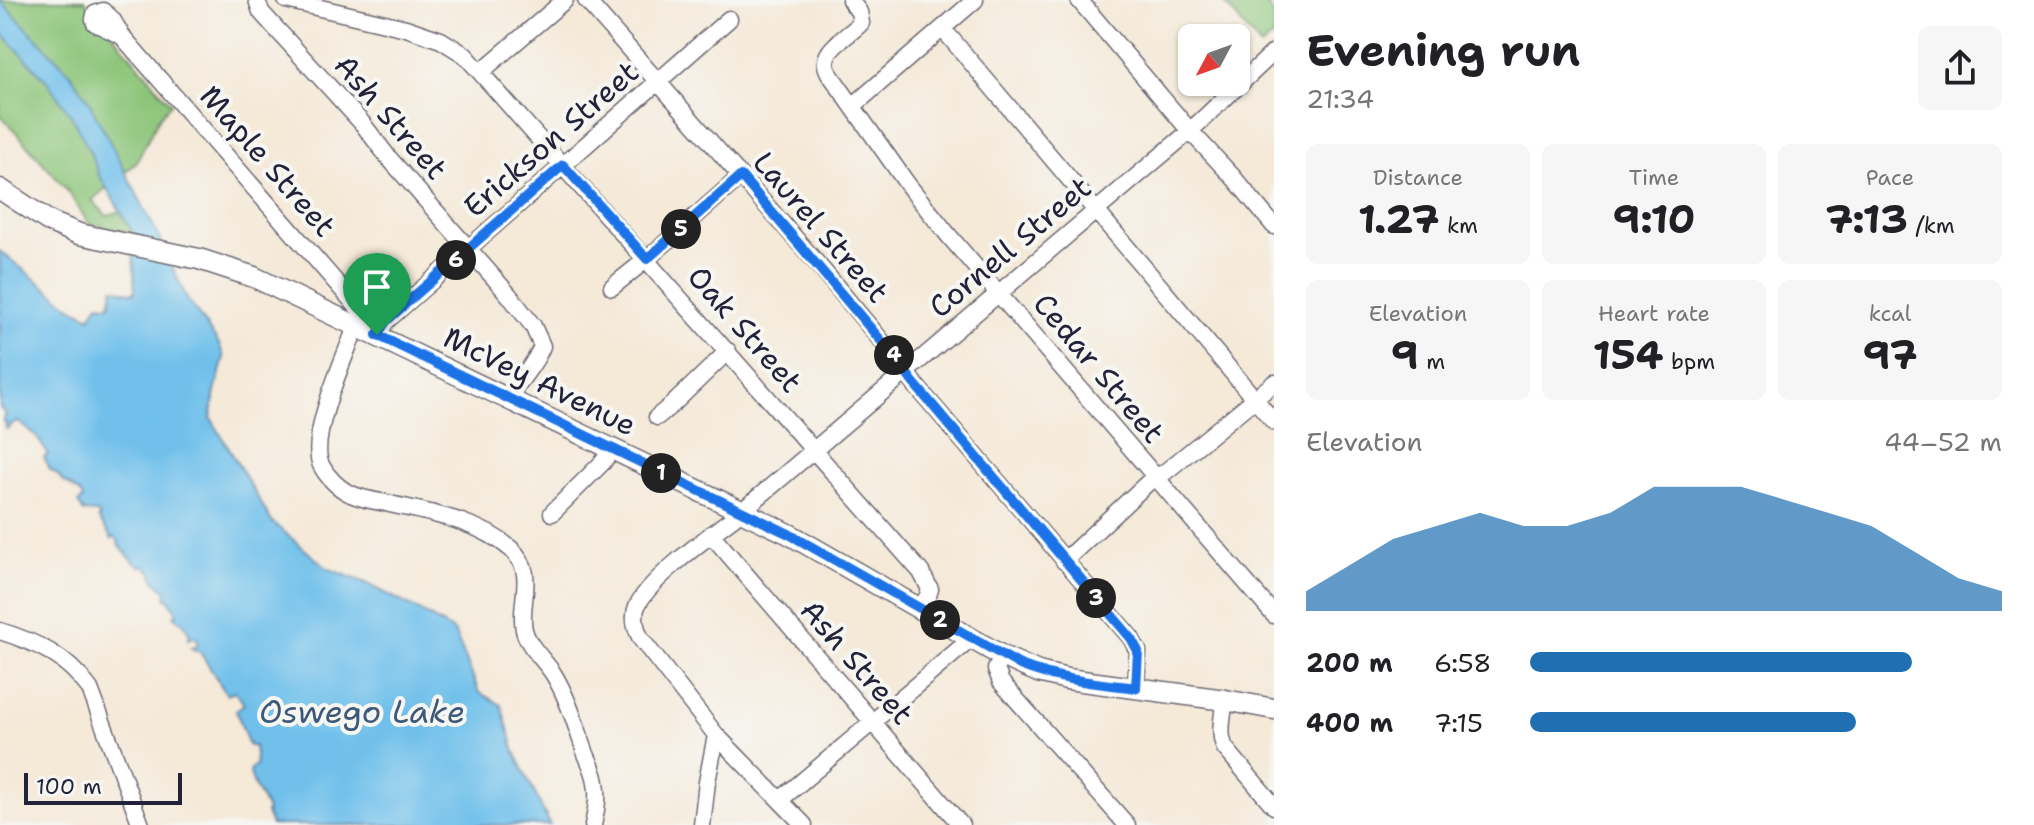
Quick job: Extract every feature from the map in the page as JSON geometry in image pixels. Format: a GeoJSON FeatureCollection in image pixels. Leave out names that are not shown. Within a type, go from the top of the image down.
{"type":"FeatureCollection","features":[{"type":"Feature","properties":{"kind":"main road","name":"McVey Avenue"},"geometry":{"type":"LineString","coordinates":[[0,189],[59,227],[238,271],[377,335],[789,534],[971,639],[1038,672],[1136,688],[1273,704]]}},
{"type":"Feature","properties":{"kind":"street","name":"Ash Street"},"geometry":{"type":"LineString","coordinates":[[257,0],[261,12],[362,123],[533,326],[542,346],[539,355],[516,383],[509,399]]}},
{"type":"Feature","properties":{"kind":"street","name":"Oak Street"},"geometry":{"type":"LineString","coordinates":[[286,0],[431,36],[458,49],[482,71],[926,580],[929,592],[920,608]]}},
{"type":"Feature","properties":{"kind":"street"},"geometry":{"type":"LineString","coordinates":[[482,71],[565,0]]}},
{"type":"Feature","properties":{"kind":"street","name":"Laurel Street"},"geometry":{"type":"LineString","coordinates":[[586,0],[815,261],[1135,645],[1138,659],[1136,688]]}},
{"type":"Feature","properties":{"kind":"street","name":"Cedar Street"},"geometry":{"type":"LineString","coordinates":[[850,0],[859,12],[861,23],[830,50],[825,63],[829,73],[908,185],[1274,615]]}},
{"type":"Feature","properties":{"kind":"street"},"geometry":{"type":"LineString","coordinates":[[853,106],[975,0]]}},
{"type":"Feature","properties":{"kind":"street"},"geometry":{"type":"LineString","coordinates":[[1079,0],[1274,226]]}},
{"type":"Feature","properties":{"kind":"street","name":"Erickson Street"},"geometry":{"type":"LineString","coordinates":[[377,335],[386,321],[729,19]]}},
{"type":"Feature","properties":{"kind":"street"},"geometry":{"type":"LineString","coordinates":[[943,29],[1274,422]]}},
{"type":"Feature","properties":{"kind":"street","name":"Maple Street"},"geometry":{"type":"LineString","coordinates":[[122,36],[358,306],[361,314],[357,326]]}},
{"type":"Feature","properties":{"kind":"street","name":"Cornell Street"},"geometry":{"type":"LineString","coordinates":[[716,735],[635,628],[637,607],[649,588],[1190,131],[1274,52]]}},
{"type":"Feature","properties":{"kind":"street"},"geometry":{"type":"LineString","coordinates":[[612,287],[741,176]]}},
{"type":"Feature","properties":{"kind":"street"},"geometry":{"type":"LineString","coordinates":[[357,326],[321,426],[317,447],[321,465],[336,484],[351,494],[467,525],[500,541],[519,558],[526,584],[525,633],[555,676],[596,782],[598,800],[593,825]]}},
{"type":"Feature","properties":{"kind":"street"},"geometry":{"type":"LineString","coordinates":[[657,417],[728,351]]}},
{"type":"Feature","properties":{"kind":"street"},"geometry":{"type":"LineString","coordinates":[[1064,561],[1155,476],[1164,473],[1274,383]]}},
{"type":"Feature","properties":{"kind":"street"},"geometry":{"type":"LineString","coordinates":[[552,513],[612,449]]}},
{"type":"Feature","properties":{"kind":"street","name":"Ash Street"},"geometry":{"type":"LineString","coordinates":[[711,534],[961,825]]}},
{"type":"Feature","properties":{"kind":"street"},"geometry":{"type":"LineString","coordinates":[[0,631],[63,659],[90,689],[141,825]]}},
{"type":"Feature","properties":{"kind":"street"},"geometry":{"type":"LineString","coordinates":[[780,800],[971,639]]}},
{"type":"Feature","properties":{"kind":"street"},"geometry":{"type":"LineString","coordinates":[[1002,656],[996,669],[1001,682],[1127,825]]}},
{"type":"Feature","properties":{"kind":"street"},"geometry":{"type":"LineString","coordinates":[[1225,700],[1221,739],[1225,748],[1274,806]]}},
{"type":"Feature","properties":{"kind":"street"},"geometry":{"type":"LineString","coordinates":[[716,735],[804,825]]}},
{"type":"Feature","properties":{"kind":"street"},"geometry":{"type":"LineString","coordinates":[[702,825],[716,735]]}},
{"type":"Feature","properties":{"kind":"green space"},"geometry":{"type":"Polygon","coordinates":[[[0,0],[84,0],[171,104],[160,116],[136,163],[92,200],[107,216],[134,206],[145,235],[89,224],[67,190],[0,114],[0,0]]]}},
{"type":"Feature","properties":{"kind":"green space"},"geometry":{"type":"Polygon","coordinates":[[[1222,0],[1262,0],[1274,14],[1274,36],[1261,47],[1250,34],[1250,24],[1242,24],[1222,0]]]}},
{"type":"Feature","properties":{"kind":"water","name":"Oswego Lake"},"geometry":{"type":"Polygon","coordinates":[[[0,0],[70,73],[87,98],[155,229],[186,297],[219,344],[224,357],[211,418],[272,522],[327,568],[366,583],[454,631],[479,692],[501,705],[515,752],[550,825],[271,825],[250,774],[250,769],[256,765],[254,746],[249,746],[236,710],[244,704],[235,691],[227,695],[200,652],[191,648],[198,644],[197,638],[188,639],[190,635],[185,625],[174,616],[177,613],[166,598],[167,591],[158,584],[153,574],[145,565],[141,567],[133,561],[118,544],[119,541],[114,537],[112,539],[97,513],[84,512],[78,503],[83,499],[81,494],[50,469],[44,458],[48,454],[36,436],[19,422],[7,429],[5,427],[7,424],[3,421],[6,415],[0,408],[0,251],[69,306],[90,317],[98,304],[110,305],[113,288],[134,293],[135,290],[132,231],[99,175],[72,117],[46,80],[0,31],[0,0]]]}},
{"type":"Feature","properties":{"kind":"route"},"geometry":{"type":"LineString","coordinates":[[563,165],[647,259],[741,176],[1131,638],[1138,651],[1136,688],[1067,679],[1020,665],[789,534],[377,335],[386,321],[563,165]]}}]}
